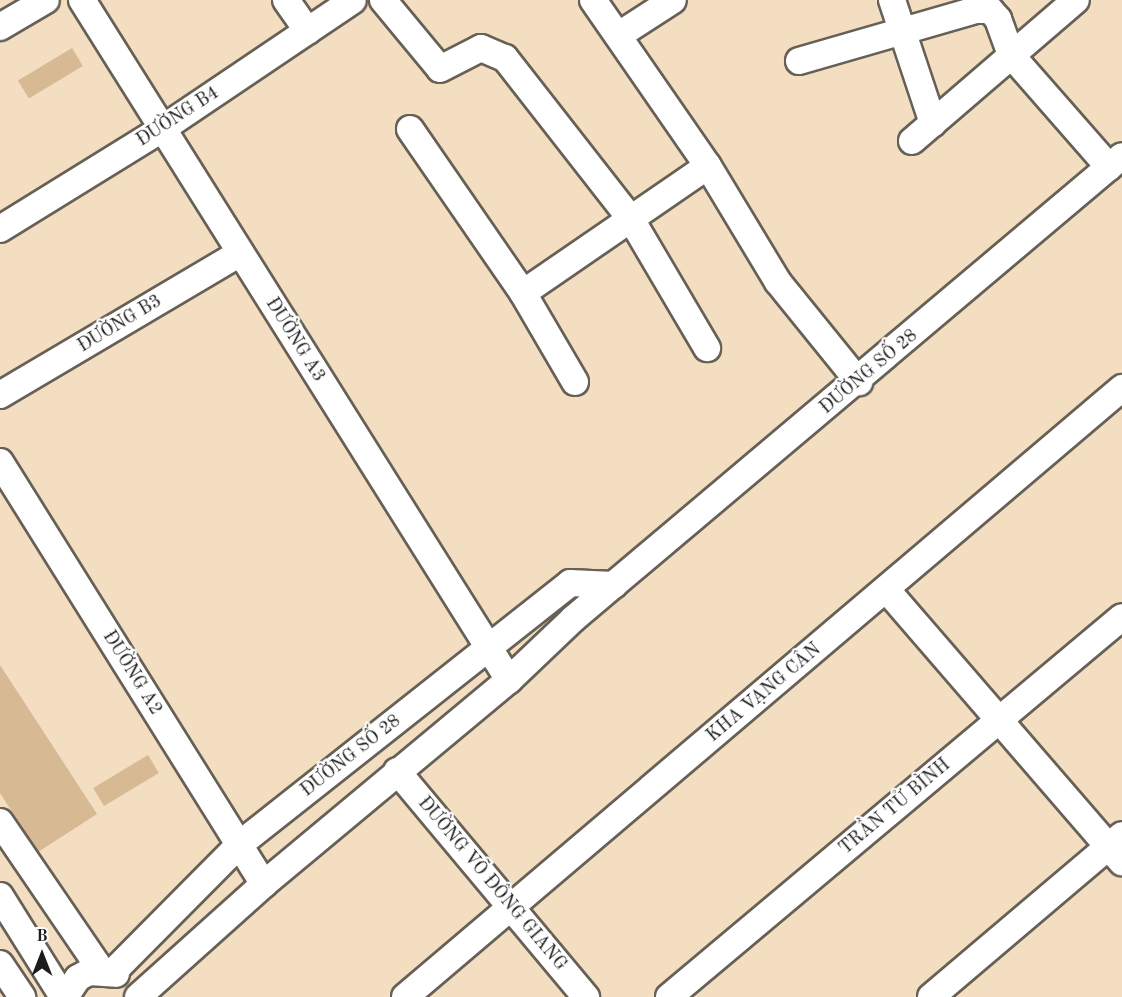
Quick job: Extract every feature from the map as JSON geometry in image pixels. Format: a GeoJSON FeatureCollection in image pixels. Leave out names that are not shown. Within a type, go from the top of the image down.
{"type":"FeatureCollection","features":[{"type":"Feature","properties":{"kind":"street"},"geometry":{"type":"LineString","coordinates":[[0,27],[45,0]]}},
{"type":"Feature","properties":{"kind":"street","name":"ĐƯỜNG A3"},"geometry":{"type":"LineString","coordinates":[[81,0],[509,680]]}},
{"type":"Feature","properties":{"kind":"street"},"geometry":{"type":"LineString","coordinates":[[286,0],[308,31]]}},
{"type":"Feature","properties":{"kind":"street","name":"ĐƯỜNG B4"},"geometry":{"type":"LineString","coordinates":[[0,229],[162,129],[353,0]]}},
{"type":"Feature","properties":{"kind":"street"},"geometry":{"type":"LineString","coordinates":[[383,0],[440,69],[481,48],[506,58],[631,219],[707,348]]}},
{"type":"Feature","properties":{"kind":"street"},"geometry":{"type":"LineString","coordinates":[[593,0],[708,166],[778,282],[859,381]]}},
{"type":"Feature","properties":{"kind":"street"},"geometry":{"type":"LineString","coordinates":[[619,35],[673,0]]}},
{"type":"Feature","properties":{"kind":"street"},"geometry":{"type":"LineString","coordinates":[[892,0],[933,123]]}},
{"type":"Feature","properties":{"kind":"street"},"geometry":{"type":"LineString","coordinates":[[912,141],[1076,0]]}},
{"type":"Feature","properties":{"kind":"street"},"geometry":{"type":"LineString","coordinates":[[799,61],[976,10],[990,10],[998,19],[1011,55],[1116,162]]}},
{"type":"Feature","properties":{"kind":"street"},"geometry":{"type":"LineString","coordinates":[[410,129],[523,293],[575,382]]}},
{"type":"Feature","properties":{"kind":"street","name":"ĐƯỜNG SỐ 28"},"geometry":{"type":"LineString","coordinates":[[138,997],[264,884],[509,680],[614,585],[859,381],[1116,162]]}},
{"type":"Feature","properties":{"kind":"street"},"geometry":{"type":"LineString","coordinates":[[523,293],[708,166]]}},
{"type":"Feature","properties":{"kind":"street","name":"ĐƯỜNG B3"},"geometry":{"type":"LineString","coordinates":[[0,395],[240,253]]}},
{"type":"Feature","properties":{"kind":"street","name":"KHA VẠNG CÂN"},"geometry":{"type":"LineString","coordinates":[[405,997],[1122,388]]}},
{"type":"Feature","properties":{"kind":"street","name":"ĐƯỜNG A2"},"geometry":{"type":"LineString","coordinates":[[0,462],[264,884]]}},
{"type":"Feature","properties":{"kind":"street","name":"ĐƯỜNG SỐ 28"},"geometry":{"type":"LineString","coordinates":[[64,997],[78,978],[107,971],[240,844],[570,583],[614,585]]}},
{"type":"Feature","properties":{"kind":"street"},"geometry":{"type":"LineString","coordinates":[[886,589],[999,720],[1118,848],[931,997]]}},
{"type":"Feature","properties":{"kind":"street","name":"TRẦN TỬ BÌNH"},"geometry":{"type":"LineString","coordinates":[[669,997],[1122,616]]}},
{"type":"Feature","properties":{"kind":"street","name":"ĐƯỜNG VÕ ĐÔNG GIANG"},"geometry":{"type":"LineString","coordinates":[[397,771],[586,997]]}},
{"type":"Feature","properties":{"kind":"street"},"geometry":{"type":"LineString","coordinates":[[0,822],[107,971],[128,981],[138,997]]}},
{"type":"Feature","properties":{"kind":"street"},"geometry":{"type":"LineString","coordinates":[[0,896],[64,997]]}},
{"type":"Feature","properties":{"kind":"street"},"geometry":{"type":"LineString","coordinates":[[0,964],[22,997]]}},
{"type":"Feature","properties":{"kind":"building"},"geometry":{"type":"Polygon","coordinates":[[[72,48],[83,66],[29,98],[18,80],[72,48]]]}},
{"type":"Feature","properties":{"kind":"building"},"geometry":{"type":"Polygon","coordinates":[[[0,665],[97,814],[38,852],[0,793],[0,665]]]}},
{"type":"Feature","properties":{"kind":"building"},"geometry":{"type":"Polygon","coordinates":[[[148,755],[159,773],[104,806],[93,788],[148,755]]]}}]}
